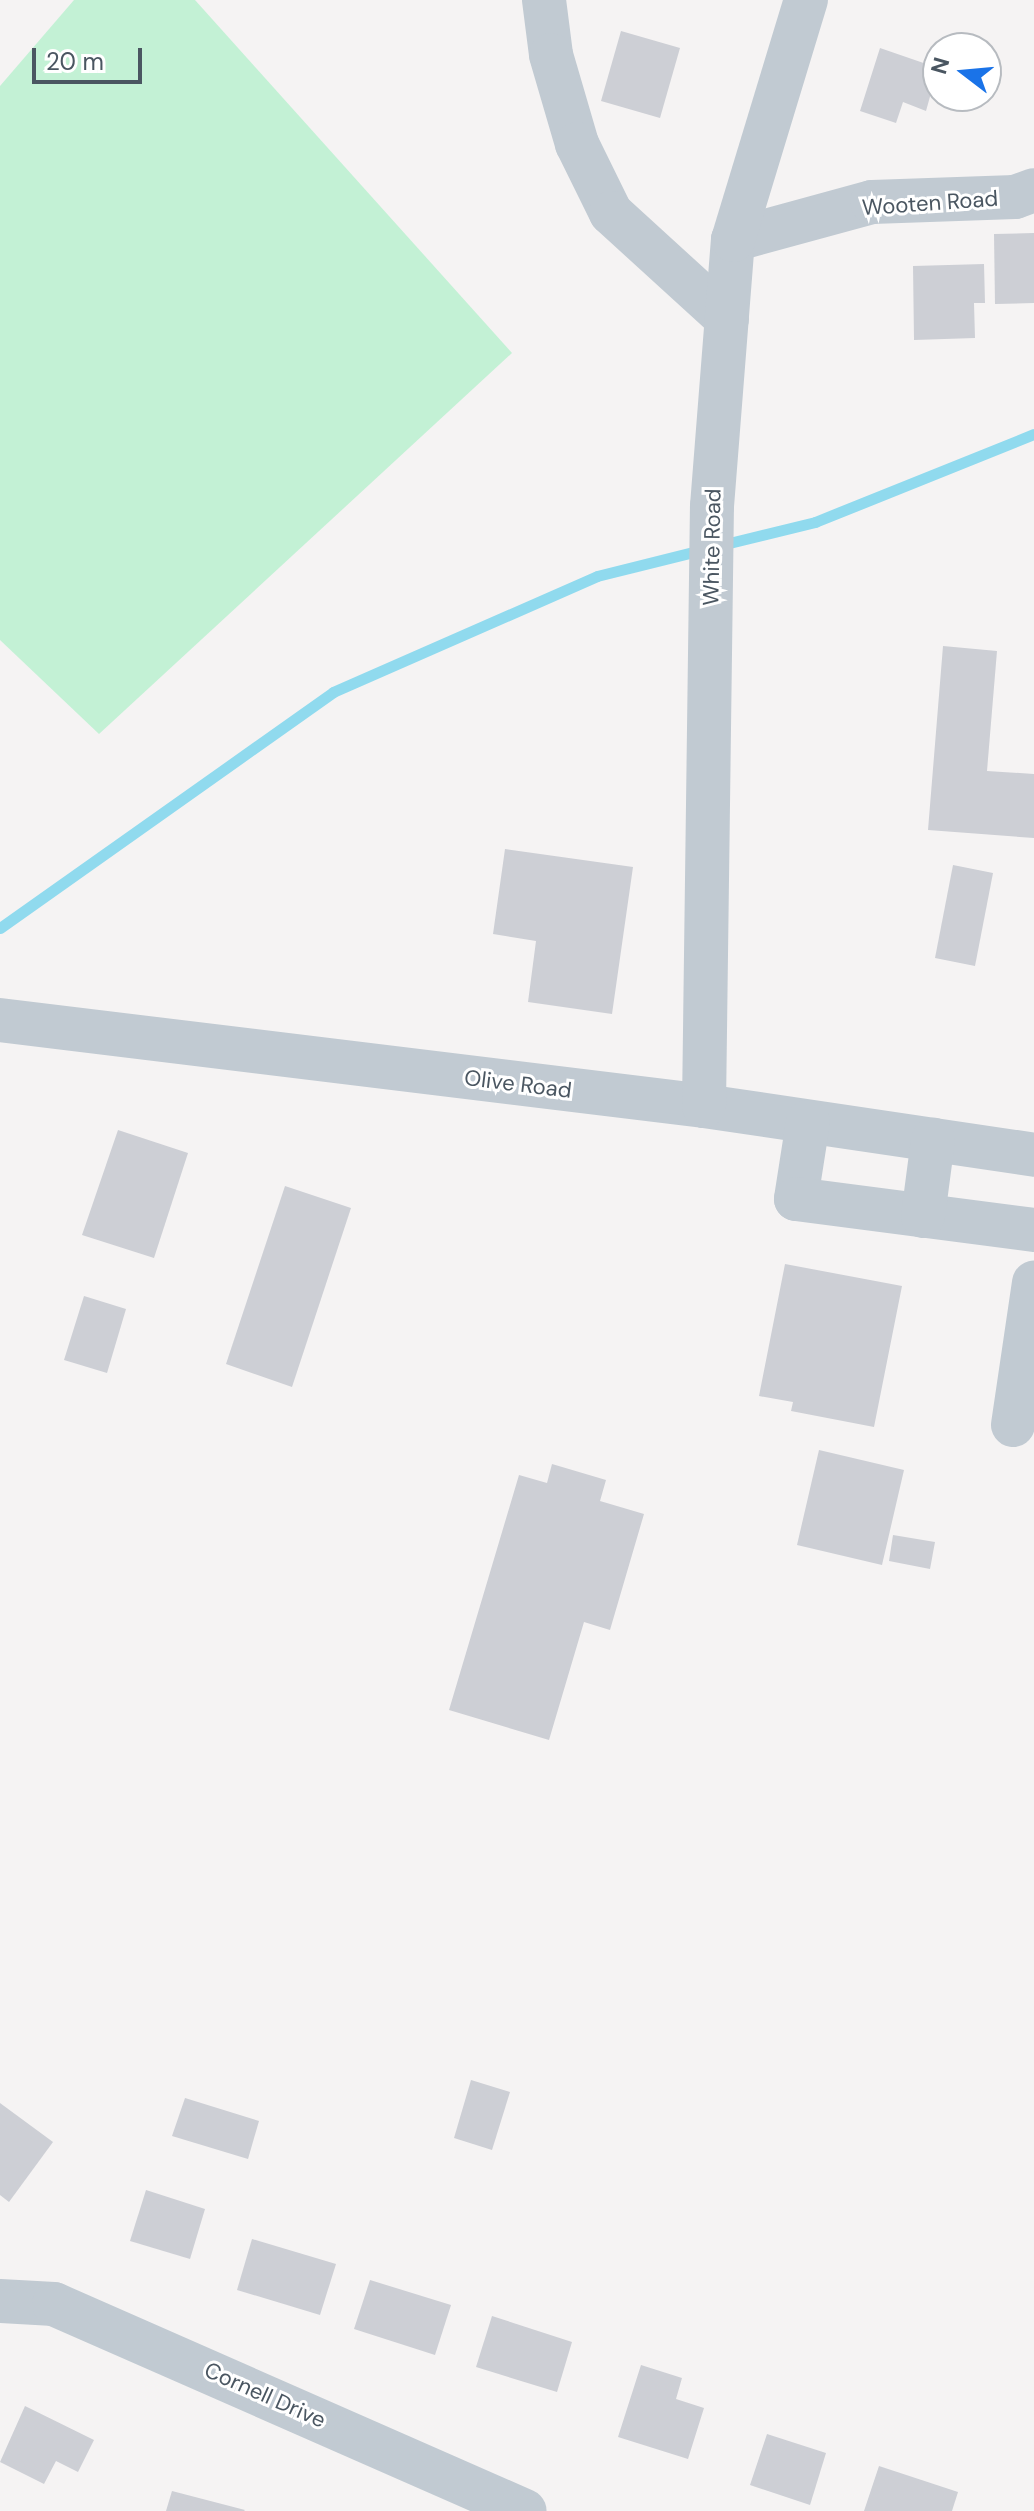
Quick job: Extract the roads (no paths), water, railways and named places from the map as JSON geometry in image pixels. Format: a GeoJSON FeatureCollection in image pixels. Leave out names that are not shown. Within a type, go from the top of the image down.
{"type":"FeatureCollection","features":[{"type":"Feature","properties":{"kind":"street"},"geometry":{"type":"LineString","coordinates":[[544,0],[551,55],[577,144],[611,213],[727,319]]}},
{"type":"Feature","properties":{"kind":"street","name":"White Road"},"geometry":{"type":"LineString","coordinates":[[704,1106],[711,548],[733,240],[806,0]]}},
{"type":"Feature","properties":{"kind":"street","name":"Wooten Road"},"geometry":{"type":"LineString","coordinates":[[733,240],[872,202],[1015,197],[1034,190]]}},
{"type":"Feature","properties":{"kind":"street","name":"Olive Road"},"geometry":{"type":"LineString","coordinates":[[0,1020],[704,1106],[1034,1155]]}},
{"type":"Feature","properties":{"kind":"street"},"geometry":{"type":"LineString","coordinates":[[808,1122],[796,1199],[1034,1230]]}},
{"type":"Feature","properties":{"kind":"street"},"geometry":{"type":"LineString","coordinates":[[923,1216],[933,1140]]}},
{"type":"Feature","properties":{"kind":"street"},"geometry":{"type":"LineString","coordinates":[[1013,1425],[1034,1283]]}},
{"type":"Feature","properties":{"kind":"street","name":"Cornell Drive"},"geometry":{"type":"LineString","coordinates":[[0,2301],[54,2304],[525,2511]]}},
{"type":"Feature","properties":{"kind":"waterway"},"geometry":{"type":"LineString","coordinates":[[721,545],[815,522],[1034,434]]}},
{"type":"Feature","properties":{"kind":"waterway"},"geometry":{"type":"LineString","coordinates":[[0,928],[333,692],[597,576],[701,550]]}}]}
